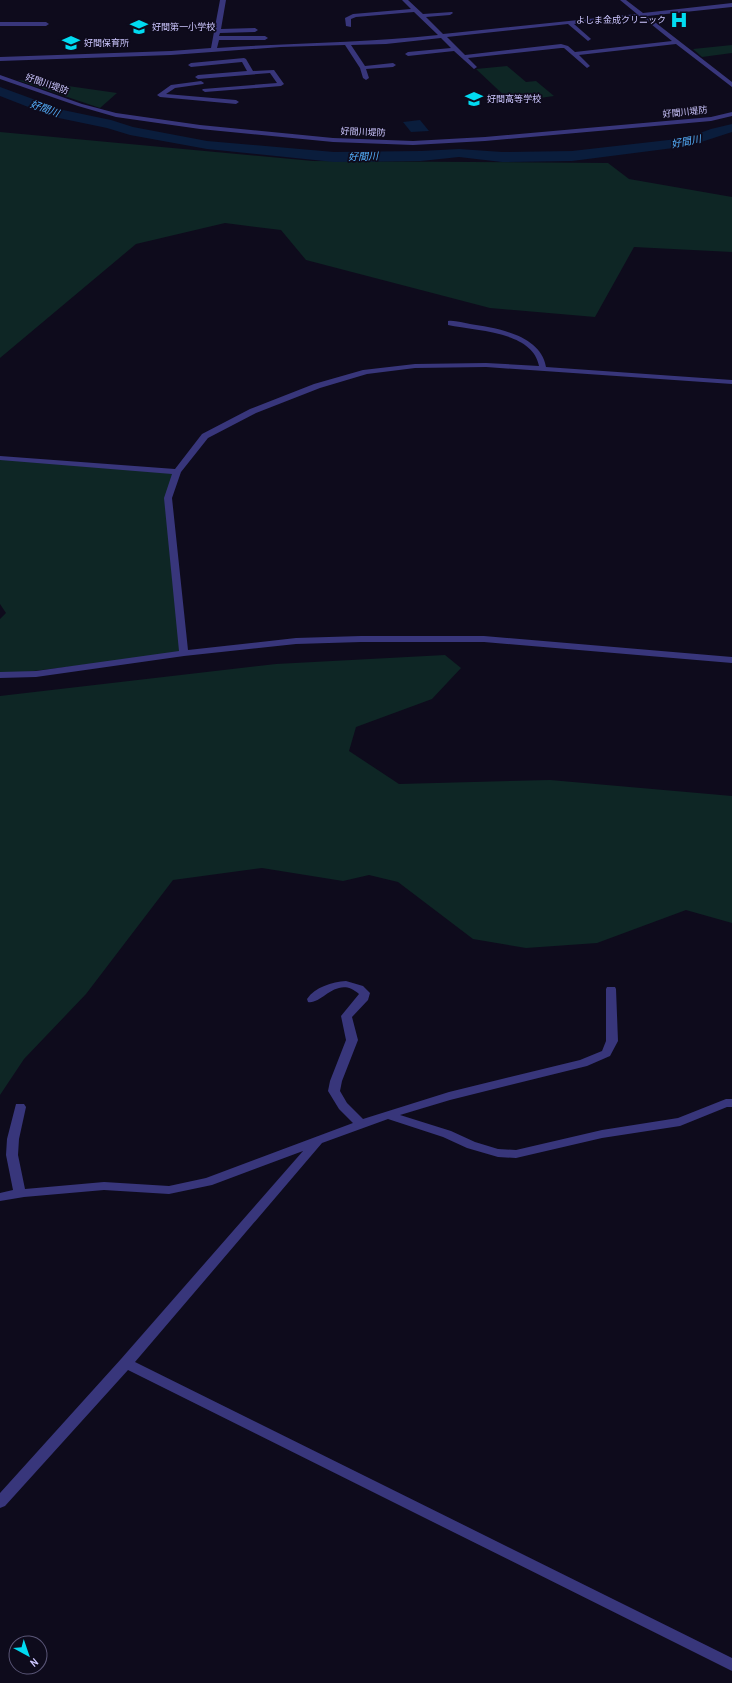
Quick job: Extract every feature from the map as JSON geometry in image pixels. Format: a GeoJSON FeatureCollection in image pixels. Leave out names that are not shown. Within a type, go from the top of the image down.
{"type":"FeatureCollection","features":[{"type":"Feature","properties":{"kind":"street"},"geometry":{"type":"LineString","coordinates":[[214,50],[223,0]]}},
{"type":"Feature","properties":{"kind":"street"},"geometry":{"type":"LineString","coordinates":[[405,0],[474,67]]}},
{"type":"Feature","properties":{"kind":"street"},"geometry":{"type":"LineString","coordinates":[[624,0],[732,85]]}},
{"type":"Feature","properties":{"kind":"street"},"geometry":{"type":"LineString","coordinates":[[0,59],[190,53],[328,41],[348,44],[386,42],[732,5]]}},
{"type":"Feature","properties":{"kind":"street"},"geometry":{"type":"LineString","coordinates":[[349,26],[348,18],[355,15],[414,10]]}},
{"type":"Feature","properties":{"kind":"street"},"geometry":{"type":"LineString","coordinates":[[421,16],[450,13]]}},
{"type":"Feature","properties":{"kind":"street"},"geometry":{"type":"LineString","coordinates":[[569,22],[588,39]]}},
{"type":"Feature","properties":{"kind":"street"},"geometry":{"type":"LineString","coordinates":[[0,24],[46,24]]}},
{"type":"Feature","properties":{"kind":"street"},"geometry":{"type":"LineString","coordinates":[[218,31],[255,30]]}},
{"type":"Feature","properties":{"kind":"street"},"geometry":{"type":"LineString","coordinates":[[217,38],[265,38]]}},
{"type":"Feature","properties":{"kind":"street"},"geometry":{"type":"LineString","coordinates":[[576,54],[678,42]]}},
{"type":"Feature","properties":{"kind":"street"},"geometry":{"type":"LineString","coordinates":[[348,44],[363,68],[366,78]]}},
{"type":"Feature","properties":{"kind":"street"},"geometry":{"type":"LineString","coordinates":[[464,57],[561,46],[566,47],[587,66]]}},
{"type":"Feature","properties":{"kind":"street"},"geometry":{"type":"LineString","coordinates":[[408,54],[455,49]]}},
{"type":"Feature","properties":{"kind":"street"},"geometry":{"type":"LineString","coordinates":[[601,51],[611,58]]}},
{"type":"Feature","properties":{"kind":"street"},"geometry":{"type":"LineString","coordinates":[[190,53],[188,61],[200,80],[208,97],[205,100]]}},
{"type":"Feature","properties":{"kind":"street"},"geometry":{"type":"LineString","coordinates":[[191,65],[244,60],[251,73]]}},
{"type":"Feature","properties":{"kind":"street"},"geometry":{"type":"LineString","coordinates":[[363,68],[392,65]]}},
{"type":"Feature","properties":{"kind":"street"},"geometry":{"type":"LineString","coordinates":[[204,90],[281,84],[272,71],[200,80],[172,86],[160,95],[236,102]]}},
{"type":"Feature","properties":{"kind":"street","name":"好間川堤防"},"geometry":{"type":"LineString","coordinates":[[0,77],[80,105],[116,115],[200,126],[333,140],[413,143],[484,139],[711,119],[732,113]]}},
{"type":"Feature","properties":{"kind":"street"},"geometry":{"type":"LineString","coordinates":[[682,119],[732,113]]}},
{"type":"Feature","properties":{"kind":"street"},"geometry":{"type":"LineString","coordinates":[[451,323],[490,329],[513,336],[530,346],[540,358],[543,369]]}},
{"type":"Feature","properties":{"kind":"street"},"geometry":{"type":"LineString","coordinates":[[184,653],[168,498],[177,472],[205,436],[260,408],[317,386],[366,372],[415,366],[486,365],[732,382]]}},
{"type":"Feature","properties":{"kind":"street"},"geometry":{"type":"LineString","coordinates":[[0,458],[177,472]]}},
{"type":"Feature","properties":{"kind":"street"},"geometry":{"type":"LineString","coordinates":[[0,676],[36,674],[184,653],[296,641],[484,639],[732,660]]}},
{"type":"Feature","properties":{"kind":"street"},"geometry":{"type":"LineString","coordinates":[[312,999],[320,991],[342,984],[358,988],[365,993],[364,997],[346,1016],[352,1040],[336,1081],[334,1091],[343,1106],[361,1124]]}},
{"type":"Feature","properties":{"kind":"street"},"geometry":{"type":"LineString","coordinates":[[0,1197],[104,1186],[154,1190],[183,1189],[208,1182],[389,1114],[449,1096],[583,1064],[606,1053],[612,1041],[611,989]]}},
{"type":"Feature","properties":{"kind":"street"},"geometry":{"type":"LineString","coordinates":[[389,1114],[396,1118],[446,1134],[471,1145],[498,1153],[516,1154],[602,1134],[680,1122],[726,1103],[732,1103]]}},
{"type":"Feature","properties":{"kind":"street"},"geometry":{"type":"LineString","coordinates":[[20,1107],[13,1139],[12,1155],[20,1194]]}},
{"type":"Feature","properties":{"kind":"street"},"geometry":{"type":"LineString","coordinates":[[0,1502],[126,1363],[319,1140]]}},
{"type":"Feature","properties":{"kind":"street"},"geometry":{"type":"LineString","coordinates":[[126,1363],[732,1665]]}},
{"type":"Feature","properties":{"kind":"green space"},"geometry":{"type":"Polygon","coordinates":[[[732,45],[732,53],[702,57],[693,49],[732,45]]]}},
{"type":"Feature","properties":{"kind":"green space"},"geometry":{"type":"Polygon","coordinates":[[[507,66],[526,82],[536,81],[554,96],[511,102],[476,69],[507,66]]]}},
{"type":"Feature","properties":{"kind":"green space"},"geometry":{"type":"Polygon","coordinates":[[[17,80],[40,82],[117,93],[100,108],[17,80]]]}},
{"type":"Feature","properties":{"kind":"green space"},"geometry":{"type":"Polygon","coordinates":[[[0,132],[313,161],[608,163],[629,179],[732,197],[732,252],[634,247],[595,317],[490,308],[306,260],[281,230],[225,223],[136,244],[0,358],[0,132]]]}},
{"type":"Feature","properties":{"kind":"green space"},"geometry":{"type":"Polygon","coordinates":[[[0,458],[177,472],[168,498],[184,653],[0,675],[0,619],[6,613],[0,604],[0,458]]]}},
{"type":"Feature","properties":{"kind":"green space"},"geometry":{"type":"Polygon","coordinates":[[[445,655],[461,668],[432,699],[356,727],[349,751],[399,784],[550,780],[732,796],[732,923],[686,910],[597,943],[526,948],[473,939],[398,882],[369,875],[343,881],[262,868],[173,880],[86,994],[24,1059],[0,1095],[0,696],[276,664],[445,655]]]}},
{"type":"Feature","properties":{"kind":"water"},"geometry":{"type":"Polygon","coordinates":[[[420,120],[429,131],[411,132],[403,122],[420,120]]]}},
{"type":"Feature","properties":{"kind":"waterway","name":"好間川"},"geometry":{"type":"LineString","coordinates":[[0,91],[59,114],[111,124],[130,131],[207,145],[334,157],[421,156],[459,153],[502,157],[572,156],[689,142],[732,128]]}},
{"type":"Feature","properties":{"kind":"place","name":"よしま金成クリニック"},"geometry":{"type":"Point","coordinates":[679,20]}},
{"type":"Feature","properties":{"kind":"place","name":"好間第一小学校"},"geometry":{"type":"Point","coordinates":[139,27]}},
{"type":"Feature","properties":{"kind":"place","name":"好間保育所"},"geometry":{"type":"Point","coordinates":[71,43]}},
{"type":"Feature","properties":{"kind":"place","name":"好間高等学校"},"geometry":{"type":"Point","coordinates":[474,99]}}]}
